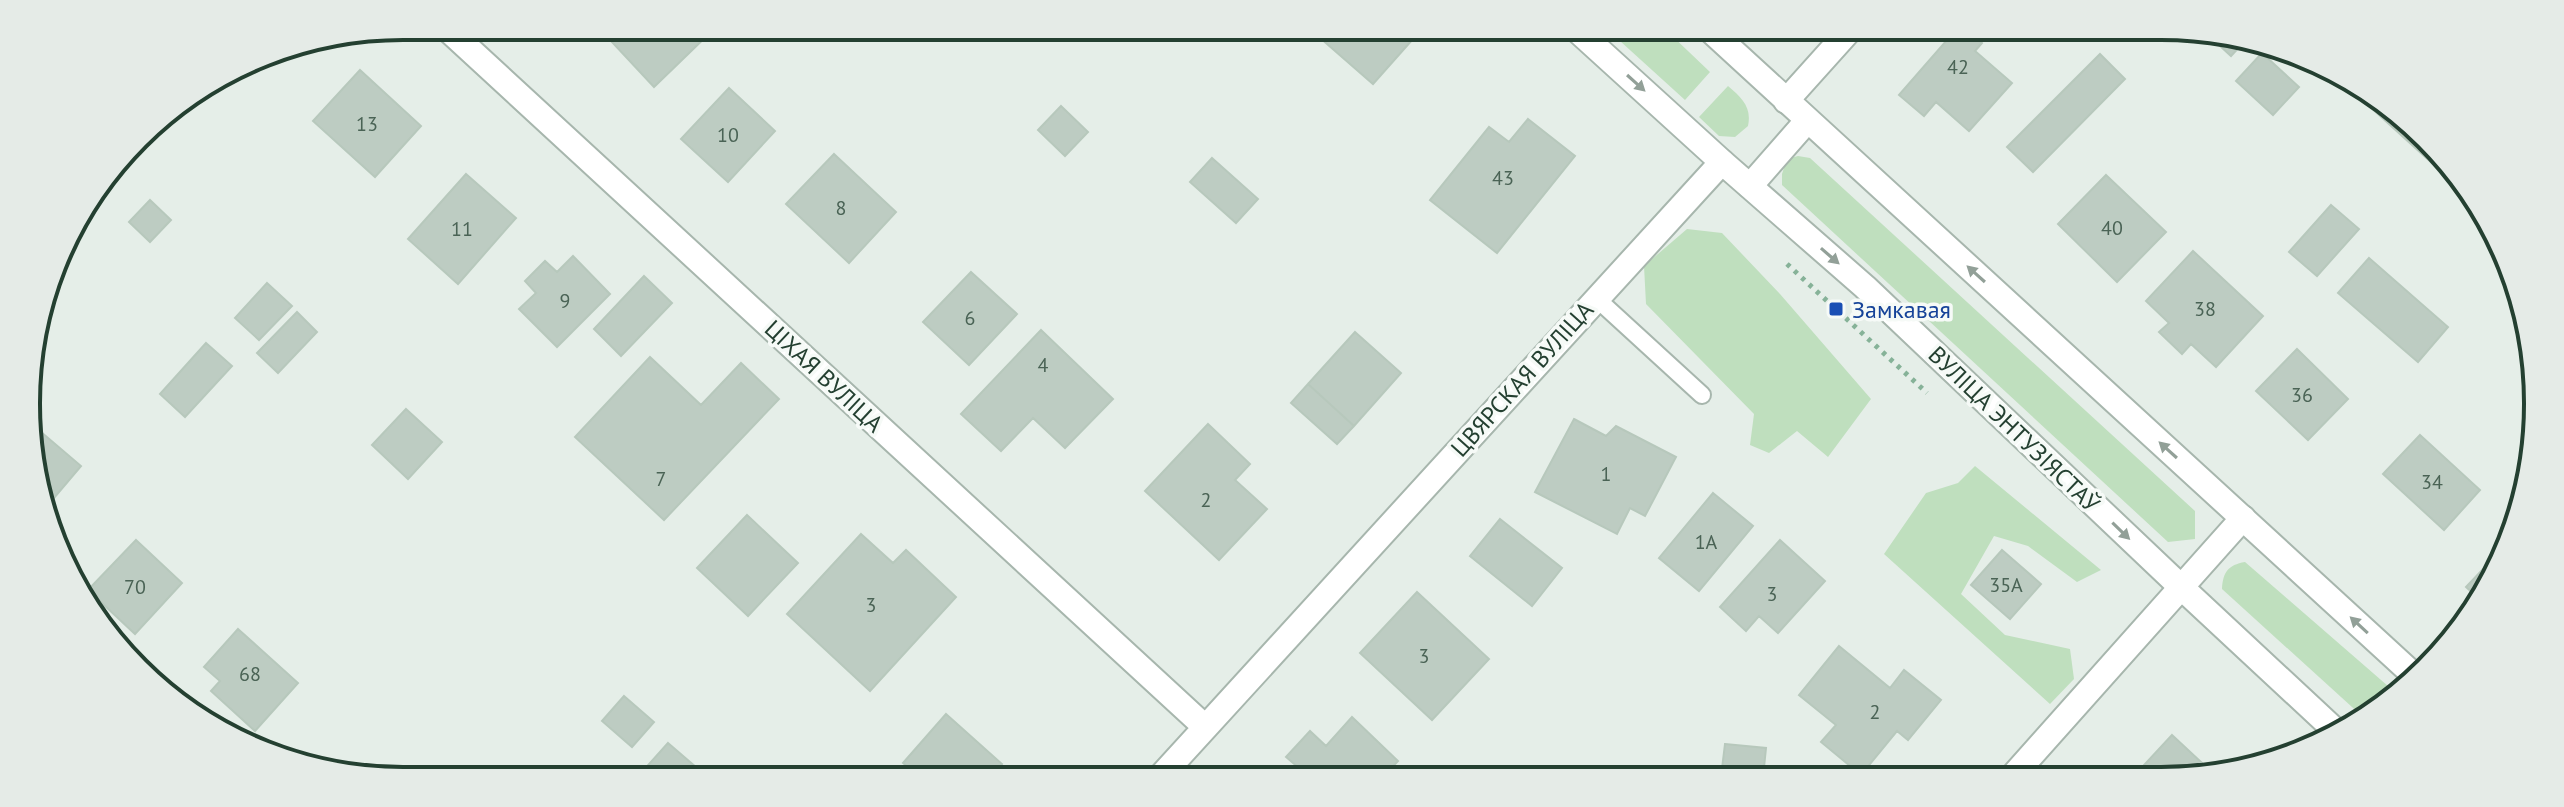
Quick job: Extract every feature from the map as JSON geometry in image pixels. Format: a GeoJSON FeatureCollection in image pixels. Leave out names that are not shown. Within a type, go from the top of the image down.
{"type":"FeatureCollection","features":[{"type":"Feature","properties":{"kind":"street","name":"ЦІХАЯ ВУЛІЦА"},"geometry":{"type":"LineString","coordinates":[[459,40],[1204,726]]}},
{"type":"Feature","properties":{"kind":"street","name":"ВУЛІЦА ЭНТУЗІЯСТАЎ"},"geometry":{"type":"LineString","coordinates":[[1588,40],[1865,287],[2329,725]]}},
{"type":"Feature","properties":{"kind":"street"},"geometry":{"type":"LineString","coordinates":[[1721,40],[2408,670]]}},
{"type":"Feature","properties":{"kind":"street"},"geometry":{"type":"LineString","coordinates":[[1786,101],[1841,40]]}},
{"type":"Feature","properties":{"kind":"street"},"geometry":{"type":"LineString","coordinates":[[1750,186],[1807,121]]}},
{"type":"Feature","properties":{"kind":"street","name":"ЦВЯРСКАЯ ВУЛІЦА"},"geometry":{"type":"LineString","coordinates":[[1169,767],[1722,162]]}},
{"type":"Feature","properties":{"kind":"street"},"geometry":{"type":"LineString","coordinates":[[2021,767],[2243,518]]}},
{"type":"Feature","properties":{"kind":"lane"},"geometry":{"type":"LineString","coordinates":[[1596,298],[1702,395]]}},
{"type":"Feature","properties":{"kind":"green space"},"geometry":{"type":"Polygon","coordinates":[[[1619,40],[1676,40],[1710,72],[1685,100],[1619,40]]]}},
{"type":"Feature","properties":{"kind":"green space"},"geometry":{"type":"Polygon","coordinates":[[[1728,86],[1742,99],[1749,113],[1748,126],[1735,137],[1719,136],[1699,117],[1728,86]]]}},
{"type":"Feature","properties":{"kind":"green space"},"geometry":{"type":"Polygon","coordinates":[[[1798,156],[1810,158],[2195,511],[2195,539],[2168,542],[1782,185],[1787,159],[1798,156]]]}},
{"type":"Feature","properties":{"kind":"green space"},"geometry":{"type":"Polygon","coordinates":[[[1687,229],[1722,233],[1780,294],[1871,399],[1828,457],[1797,431],[1769,453],[1750,445],[1754,414],[1646,304],[1644,266],[1687,229]]]}},
{"type":"Feature","properties":{"kind":"green space"},"geometry":{"type":"Polygon","coordinates":[[[1975,466],[2101,570],[2077,582],[2028,546],[1994,536],[1961,594],[2005,635],[2070,649],[2074,679],[2050,704],[1884,554],[1926,493],[1958,483],[1975,466]]]}},
{"type":"Feature","properties":{"kind":"green space"},"geometry":{"type":"Polygon","coordinates":[[[2245,562],[2389,687],[2355,710],[2222,589],[2228,570],[2245,562]]]}},
{"type":"Feature","properties":{"kind":"building"},"geometry":{"type":"Polygon","coordinates":[[[610,40],[703,40],[654,87],[610,40]]]}},
{"type":"Feature","properties":{"kind":"building"},"geometry":{"type":"Polygon","coordinates":[[[1322,40],[1412,40],[1373,84],[1322,40]]]}},
{"type":"Feature","properties":{"kind":"building"},"geometry":{"type":"Polygon","coordinates":[[[1947,40],[1979,40],[1982,43],[1975,51],[2012,83],[1969,131],[1936,102],[1924,116],[1899,95],[1947,40]]]}},
{"type":"Feature","properties":{"kind":"building"},"geometry":{"type":"Polygon","coordinates":[[[2219,45],[2238,48],[2231,56],[2219,45]]]}},
{"type":"Feature","properties":{"kind":"building"},"geometry":{"type":"Polygon","coordinates":[[[2100,54],[2125,79],[2033,172],[2007,147],[2100,54]]]}},
{"type":"Feature","properties":{"kind":"building"},"geometry":{"type":"Polygon","coordinates":[[[2261,54],[2299,87],[2273,115],[2236,81],[2261,54]]]}},
{"type":"Feature","properties":{"kind":"building"},"geometry":{"type":"Polygon","coordinates":[[[360,70],[421,126],[375,177],[313,121],[360,70]]]}},
{"type":"Feature","properties":{"kind":"building"},"geometry":{"type":"Polygon","coordinates":[[[729,88],[775,131],[728,182],[681,139],[729,88]]]}},
{"type":"Feature","properties":{"kind":"building"},"geometry":{"type":"Polygon","coordinates":[[[1061,106],[1088,132],[1065,156],[1038,130],[1061,106]]]}},
{"type":"Feature","properties":{"kind":"building"},"geometry":{"type":"Polygon","coordinates":[[[2369,106],[2418,146],[2432,163],[2369,106]]]}},
{"type":"Feature","properties":{"kind":"building"},"geometry":{"type":"Polygon","coordinates":[[[1528,119],[1575,156],[1497,253],[1430,200],[1489,127],[1509,142],[1528,119]]]}},
{"type":"Feature","properties":{"kind":"building"},"geometry":{"type":"Polygon","coordinates":[[[834,154],[896,212],[849,263],[786,204],[834,154]]]}},
{"type":"Feature","properties":{"kind":"building"},"geometry":{"type":"Polygon","coordinates":[[[1212,158],[1258,199],[1236,223],[1190,182],[1212,158]]]}},
{"type":"Feature","properties":{"kind":"building"},"geometry":{"type":"Polygon","coordinates":[[[466,174],[516,218],[458,284],[408,239],[466,174]]]}},
{"type":"Feature","properties":{"kind":"building"},"geometry":{"type":"Polygon","coordinates":[[[2106,175],[2166,232],[2117,282],[2058,224],[2106,175]]]}},
{"type":"Feature","properties":{"kind":"building"},"geometry":{"type":"Polygon","coordinates":[[[150,200],[171,220],[150,242],[129,222],[150,200]]]}},
{"type":"Feature","properties":{"kind":"building"},"geometry":{"type":"Polygon","coordinates":[[[2331,205],[2359,229],[2317,276],[2289,252],[2331,205]]]}},
{"type":"Feature","properties":{"kind":"building"},"geometry":{"type":"Polygon","coordinates":[[[2193,251],[2263,316],[2216,367],[2191,344],[2182,354],[2159,332],[2169,323],[2146,301],[2193,251]]]}},
{"type":"Feature","properties":{"kind":"building"},"geometry":{"type":"Polygon","coordinates":[[[573,256],[610,294],[557,347],[519,309],[536,293],[525,281],[545,261],[557,272],[573,256]]]}},
{"type":"Feature","properties":{"kind":"building"},"geometry":{"type":"Polygon","coordinates":[[[2369,258],[2448,327],[2418,362],[2338,293],[2369,258]]]}},
{"type":"Feature","properties":{"kind":"building"},"geometry":{"type":"Polygon","coordinates":[[[971,272],[1017,314],[969,365],[923,322],[971,272]]]}},
{"type":"Feature","properties":{"kind":"building"},"geometry":{"type":"Polygon","coordinates":[[[644,276],[672,303],[621,356],[594,329],[644,276]]]}},
{"type":"Feature","properties":{"kind":"building"},"geometry":{"type":"Polygon","coordinates":[[[267,283],[292,306],[259,340],[235,318],[267,283]]]}},
{"type":"Feature","properties":{"kind":"building"},"geometry":{"type":"Polygon","coordinates":[[[297,312],[317,332],[278,373],[257,353],[297,312]]]}},
{"type":"Feature","properties":{"kind":"building"},"geometry":{"type":"Polygon","coordinates":[[[1041,330],[1113,399],[1065,448],[1033,418],[1001,451],[961,414],[1041,330]]]}},
{"type":"Feature","properties":{"kind":"building"},"geometry":{"type":"Polygon","coordinates":[[[1355,332],[1401,373],[1354,426],[1308,384],[1355,332]]]}},
{"type":"Feature","properties":{"kind":"building"},"geometry":{"type":"Polygon","coordinates":[[[206,343],[232,366],[185,417],[160,394],[206,343]]]}},
{"type":"Feature","properties":{"kind":"building"},"geometry":{"type":"Polygon","coordinates":[[[2297,349],[2348,399],[2308,440],[2256,391],[2297,349]]]}},
{"type":"Feature","properties":{"kind":"building"},"geometry":{"type":"Polygon","coordinates":[[[650,357],[701,405],[741,363],[779,399],[664,520],[575,437],[650,357]]]}},
{"type":"Feature","properties":{"kind":"building"},"geometry":{"type":"Polygon","coordinates":[[[1308,384],[1354,426],[1337,444],[1291,403],[1308,384]]]}},
{"type":"Feature","properties":{"kind":"building"},"geometry":{"type":"Polygon","coordinates":[[[406,409],[442,442],[408,479],[372,445],[406,409]]]}},
{"type":"Feature","properties":{"kind":"building"},"geometry":{"type":"Polygon","coordinates":[[[1574,419],[1606,436],[1616,426],[1676,457],[1645,516],[1630,508],[1617,534],[1535,492],[1574,419]]]}},
{"type":"Feature","properties":{"kind":"building"},"geometry":{"type":"Polygon","coordinates":[[[1208,424],[1250,464],[1235,480],[1267,509],[1219,560],[1145,491],[1208,424]]]}},
{"type":"Feature","properties":{"kind":"building"},"geometry":{"type":"Polygon","coordinates":[[[41,432],[81,466],[53,500],[41,432]]]}},
{"type":"Feature","properties":{"kind":"building"},"geometry":{"type":"Polygon","coordinates":[[[2420,435],[2480,490],[2444,530],[2383,474],[2420,435]]]}},
{"type":"Feature","properties":{"kind":"building"},"geometry":{"type":"Polygon","coordinates":[[[1713,493],[1753,526],[1699,591],[1659,558],[1713,493]]]}},
{"type":"Feature","properties":{"kind":"building"},"geometry":{"type":"Polygon","coordinates":[[[747,515],[798,563],[748,616],[697,568],[747,515]]]}},
{"type":"Feature","properties":{"kind":"building"},"geometry":{"type":"Polygon","coordinates":[[[1500,519],[1562,568],[1532,606],[1470,556],[1500,519]]]}},
{"type":"Feature","properties":{"kind":"building"},"geometry":{"type":"Polygon","coordinates":[[[861,534],[893,563],[906,550],[956,597],[870,691],[787,614],[861,534]]]}},
{"type":"Feature","properties":{"kind":"building"},"geometry":{"type":"Polygon","coordinates":[[[136,540],[182,583],[135,634],[97,599],[90,587],[136,540]]]}},
{"type":"Feature","properties":{"kind":"building"},"geometry":{"type":"Polygon","coordinates":[[[1780,540],[1825,581],[1778,633],[1759,616],[1746,631],[1720,607],[1780,540]]]}},
{"type":"Feature","properties":{"kind":"building"},"geometry":{"type":"Polygon","coordinates":[[[2002,550],[2041,584],[2010,619],[1971,585],[2002,550]]]}},
{"type":"Feature","properties":{"kind":"building"},"geometry":{"type":"Polygon","coordinates":[[[2486,566],[2471,592],[2466,587],[2486,566]]]}},
{"type":"Feature","properties":{"kind":"building"},"geometry":{"type":"Polygon","coordinates":[[[1417,592],[1489,659],[1432,720],[1360,653],[1417,592]]]}},
{"type":"Feature","properties":{"kind":"building"},"geometry":{"type":"Polygon","coordinates":[[[238,629],[298,683],[255,731],[211,691],[220,681],[204,667],[238,629]]]}},
{"type":"Feature","properties":{"kind":"building"},"geometry":{"type":"Polygon","coordinates":[[[1839,646],[1890,688],[1904,670],[1941,700],[1908,740],[1897,731],[1868,767],[1851,767],[1821,742],[1836,725],[1799,695],[1839,646]]]}},
{"type":"Feature","properties":{"kind":"building"},"geometry":{"type":"Polygon","coordinates":[[[624,696],[654,722],[632,747],[602,721],[624,696]]]}},
{"type":"Feature","properties":{"kind":"building"},"geometry":{"type":"Polygon","coordinates":[[[946,714],[1002,764],[1000,767],[908,767],[903,763],[946,714]]]}},
{"type":"Feature","properties":{"kind":"building"},"geometry":{"type":"Polygon","coordinates":[[[1352,717],[1398,761],[1392,767],[1298,767],[1286,757],[1310,731],[1326,746],[1352,717]]]}},
{"type":"Feature","properties":{"kind":"building"},"geometry":{"type":"Polygon","coordinates":[[[2172,735],[2204,764],[2184,766],[2142,767],[2172,735]]]}},
{"type":"Feature","properties":{"kind":"building"},"geometry":{"type":"Polygon","coordinates":[[[668,743],[696,767],[646,767],[668,743]]]}},
{"type":"Feature","properties":{"kind":"building"},"geometry":{"type":"Polygon","coordinates":[[[1725,744],[1766,748],[1764,767],[1722,767],[1725,744]]]}},
{"type":"Feature","properties":{"kind":"place","name":"Замкавая"},"geometry":{"type":"Point","coordinates":[1836,309]}}]}
